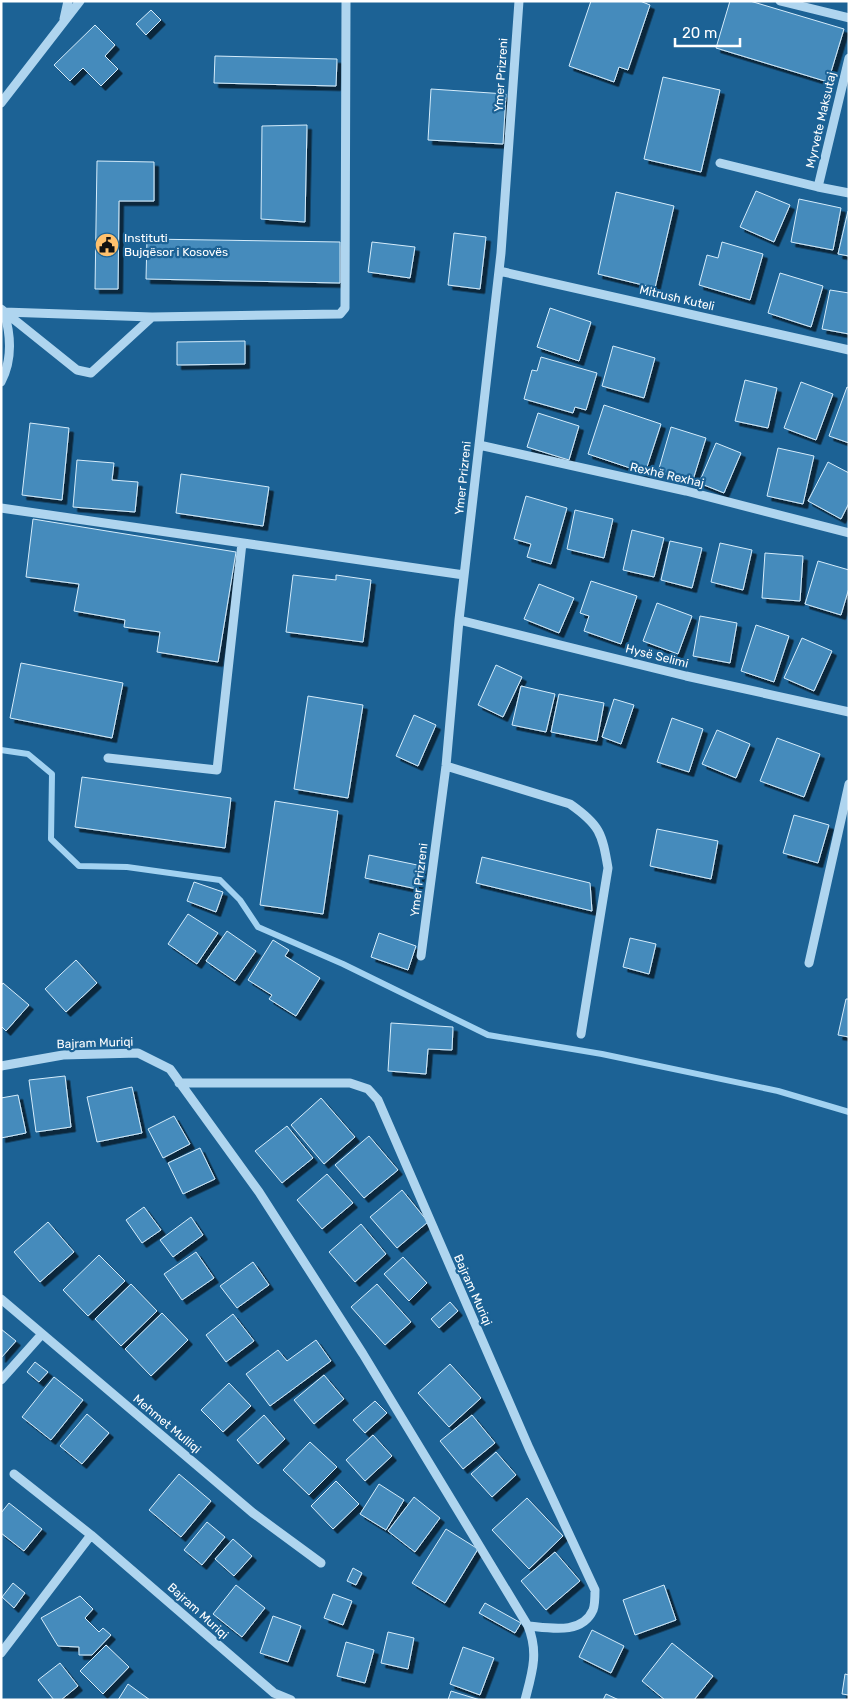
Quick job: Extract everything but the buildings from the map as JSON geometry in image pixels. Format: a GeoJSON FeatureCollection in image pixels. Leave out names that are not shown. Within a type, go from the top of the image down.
{"type":"FeatureCollection","features":[{"type":"Feature","properties":{"kind":"street"},"geometry":{"type":"LineString","coordinates":[[64,22],[68,1]]}},
{"type":"Feature","properties":{"kind":"street"},"geometry":{"type":"LineString","coordinates":[[1,103],[80,1]]}},
{"type":"Feature","properties":{"kind":"street"},"geometry":{"type":"LineString","coordinates":[[2,310],[152,317],[340,314],[346,308],[346,1]]}},
{"type":"Feature","properties":{"kind":"street","name":"Ymer Prizreni"},"geometry":{"type":"LineString","coordinates":[[421,956],[446,766],[459,620],[499,271],[520,1]]}},
{"type":"Feature","properties":{"kind":"street"},"geometry":{"type":"LineString","coordinates":[[780,1],[849,18]]}},
{"type":"Feature","properties":{"kind":"street","name":"Myrvete Maksutaj"},"geometry":{"type":"LineString","coordinates":[[818,187],[849,58]]}},
{"type":"Feature","properties":{"kind":"street","name":"Myrvete Maksutaj"},"geometry":{"type":"LineString","coordinates":[[720,163],[849,193]]}},
{"type":"Feature","properties":{"kind":"street","name":"Mitrush Kuteli"},"geometry":{"type":"LineString","coordinates":[[499,271],[849,350]]}},
{"type":"Feature","properties":{"kind":"street"},"geometry":{"type":"LineString","coordinates":[[2,310],[77,370],[91,373],[152,317]]}},
{"type":"Feature","properties":{"kind":"street"},"geometry":{"type":"LineString","coordinates":[[1,382],[10,353],[11,333],[2,310]]}},
{"type":"Feature","properties":{"kind":"street","name":"Rexhë Rexhaj"},"geometry":{"type":"LineString","coordinates":[[479,445],[686,491],[849,534]]}},
{"type":"Feature","properties":{"kind":"street"},"geometry":{"type":"LineString","coordinates":[[1,508],[464,575]]}},
{"type":"Feature","properties":{"kind":"street"},"geometry":{"type":"LineString","coordinates":[[108,758],[217,770],[242,543]]}},
{"type":"Feature","properties":{"kind":"street","name":"Hysë Selimi"},"geometry":{"type":"LineString","coordinates":[[459,620],[686,676],[849,712]]}},
{"type":"Feature","properties":{"kind":"street"},"geometry":{"type":"LineString","coordinates":[[446,766],[570,804],[599,829],[608,868],[581,1034]]}},
{"type":"Feature","properties":{"kind":"street"},"geometry":{"type":"LineString","coordinates":[[809,962],[849,784]]}},
{"type":"Feature","properties":{"kind":"street","name":"Bajram Muriqi"},"geometry":{"type":"LineString","coordinates":[[1,1066],[63,1055],[138,1053],[170,1069],[259,1192],[363,1354],[528,1626],[534,1641],[534,1668],[524,1700]]}},
{"type":"Feature","properties":{"kind":"street","name":"Bajram Muriqi"},"geometry":{"type":"LineString","coordinates":[[179,1083],[350,1083],[368,1089],[378,1100],[529,1448],[595,1590],[593,1610],[580,1626],[560,1629],[528,1626]]}},
{"type":"Feature","properties":{"kind":"street","name":"Mehmet Mulliqi"},"geometry":{"type":"LineString","coordinates":[[1,1299],[253,1513],[321,1564]]}},
{"type":"Feature","properties":{"kind":"street"},"geometry":{"type":"LineString","coordinates":[[1,1380],[42,1334]]}},
{"type":"Feature","properties":{"kind":"street","name":"Bajram Muriqi"},"geometry":{"type":"LineString","coordinates":[[14,1474],[91,1535],[274,1693],[291,1700]]}},
{"type":"Feature","properties":{"kind":"street"},"geometry":{"type":"LineString","coordinates":[[1,1653],[91,1535]]}},
{"type":"Feature","properties":{"kind":"waterway"},"geometry":{"type":"LineString","coordinates":[[1,750],[28,754],[52,774],[51,839],[79,866],[127,867],[220,880],[240,900],[258,927],[343,964],[488,1035],[602,1054],[778,1091],[849,1112]]}},
{"type":"Feature","properties":{"kind":"place","name":"Instituti Bujqësor i Kosovës"},"geometry":{"type":"Point","coordinates":[107,245]}}]}
